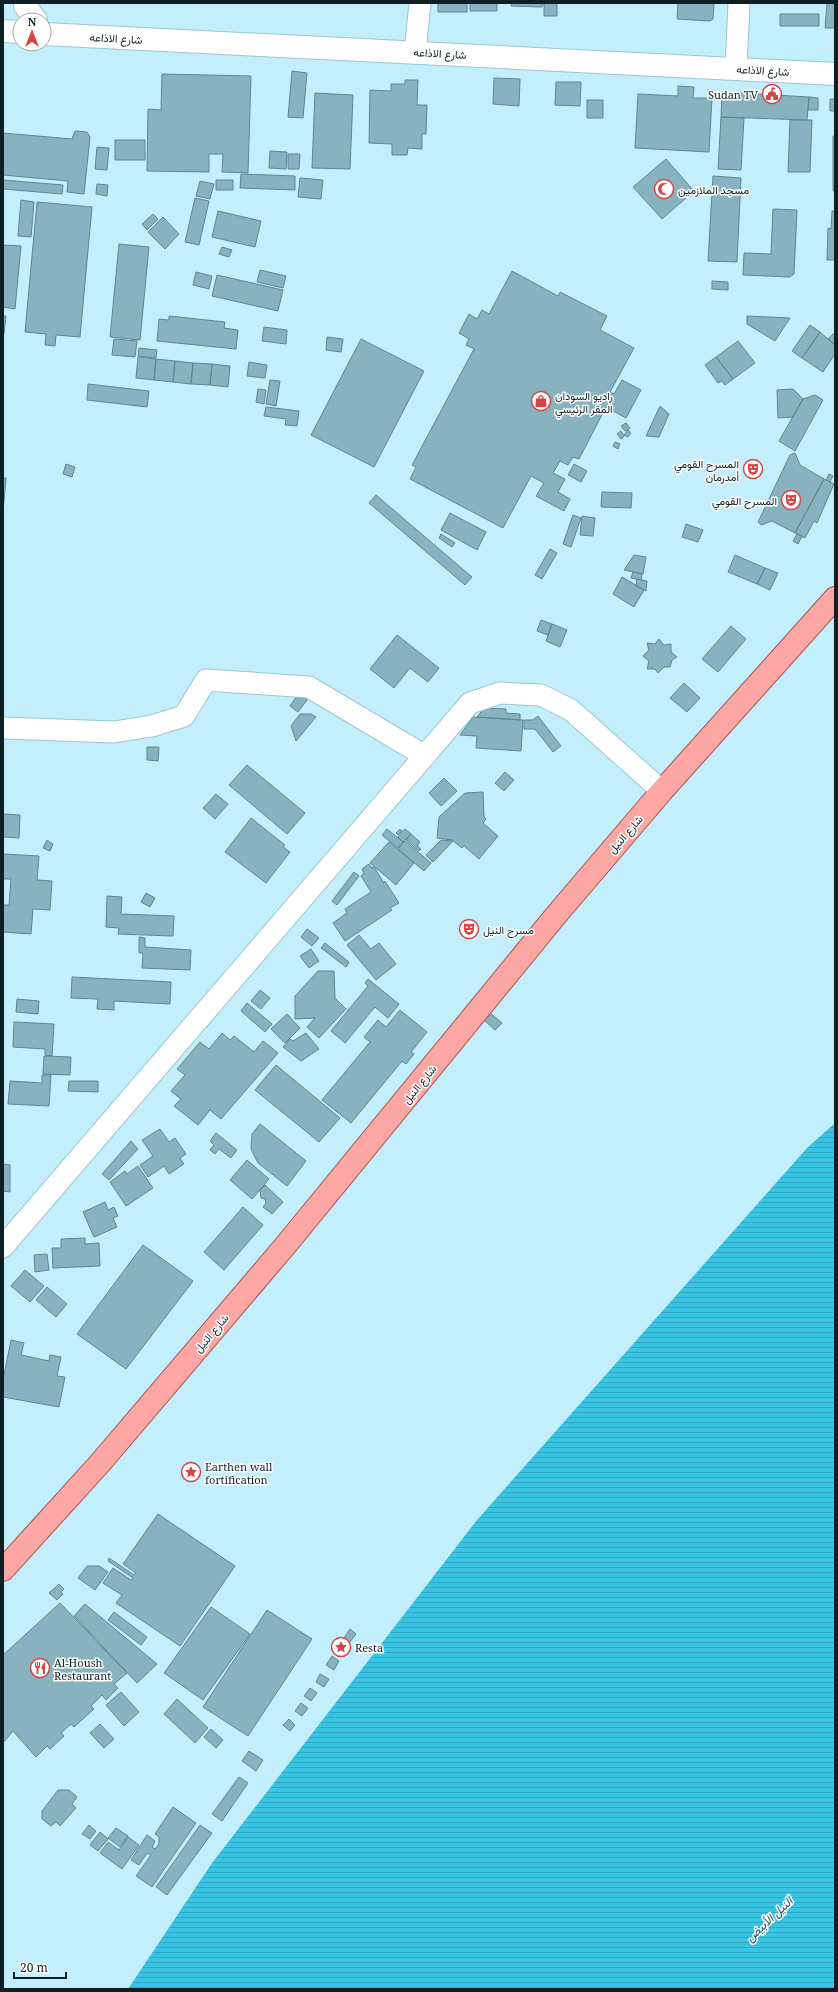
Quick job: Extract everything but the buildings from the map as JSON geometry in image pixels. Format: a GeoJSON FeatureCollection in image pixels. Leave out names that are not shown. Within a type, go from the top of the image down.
{"type":"FeatureCollection","features":[{"type":"Feature","properties":{"kind":"main road","name":"شارع النيل"},"geometry":{"type":"LineString","coordinates":[[3,1570],[101,1462],[280,1252],[557,914],[662,791],[835,598]]}},
{"type":"Feature","properties":{"kind":"street"},"geometry":{"type":"LineString","coordinates":[[26,3],[25,6],[30,12]]}},
{"type":"Feature","properties":{"kind":"street"},"geometry":{"type":"LineString","coordinates":[[415,52],[420,3]]}},
{"type":"Feature","properties":{"kind":"street"},"geometry":{"type":"LineString","coordinates":[[736,69],[739,3]]}},
{"type":"Feature","properties":{"kind":"street","name":"شارع الاذاعه"},"geometry":{"type":"LineString","coordinates":[[52,32],[835,74]]}},
{"type":"Feature","properties":{"kind":"street"},"geometry":{"type":"LineString","coordinates":[[3,728],[114,732],[152,726],[184,716],[206,680],[309,687],[425,756]]}},
{"type":"Feature","properties":{"kind":"street"},"geometry":{"type":"LineString","coordinates":[[3,1247],[470,703],[500,693],[541,695],[571,710],[662,791]]}},
{"type":"Feature","properties":{"kind":"water","name":"النيل الأبيض"},"geometry":{"type":"Polygon","coordinates":[[[835,1123],[835,1989],[128,1989],[212,1863],[477,1520],[807,1148],[835,1123]]]}},
{"type":"Feature","properties":{"kind":"place","name":"Sudan TV"},"geometry":{"type":"Point","coordinates":[772,94]}},
{"type":"Feature","properties":{"kind":"place","name":"مسجد الملازمين"},"geometry":{"type":"Point","coordinates":[664,189]}},
{"type":"Feature","properties":{"kind":"place","name":"راديو السودان المقر الرئيسي"},"geometry":{"type":"Point","coordinates":[541,401]}},
{"type":"Feature","properties":{"kind":"place","name":"المسرح القومي أمدرمان"},"geometry":{"type":"Point","coordinates":[753,469]}},
{"type":"Feature","properties":{"kind":"place","name":"المسرح القومي"},"geometry":{"type":"Point","coordinates":[791,500]}},
{"type":"Feature","properties":{"kind":"place","name":"مسرح النيل"},"geometry":{"type":"Point","coordinates":[469,929]}},
{"type":"Feature","properties":{"kind":"place","name":"Earthen wall fortification"},"geometry":{"type":"Point","coordinates":[191,1472]}},
{"type":"Feature","properties":{"kind":"place","name":"Resta"},"geometry":{"type":"Point","coordinates":[341,1647]}},
{"type":"Feature","properties":{"kind":"place","name":"Al-Housh Restaurant"},"geometry":{"type":"Point","coordinates":[40,1668]}}]}
